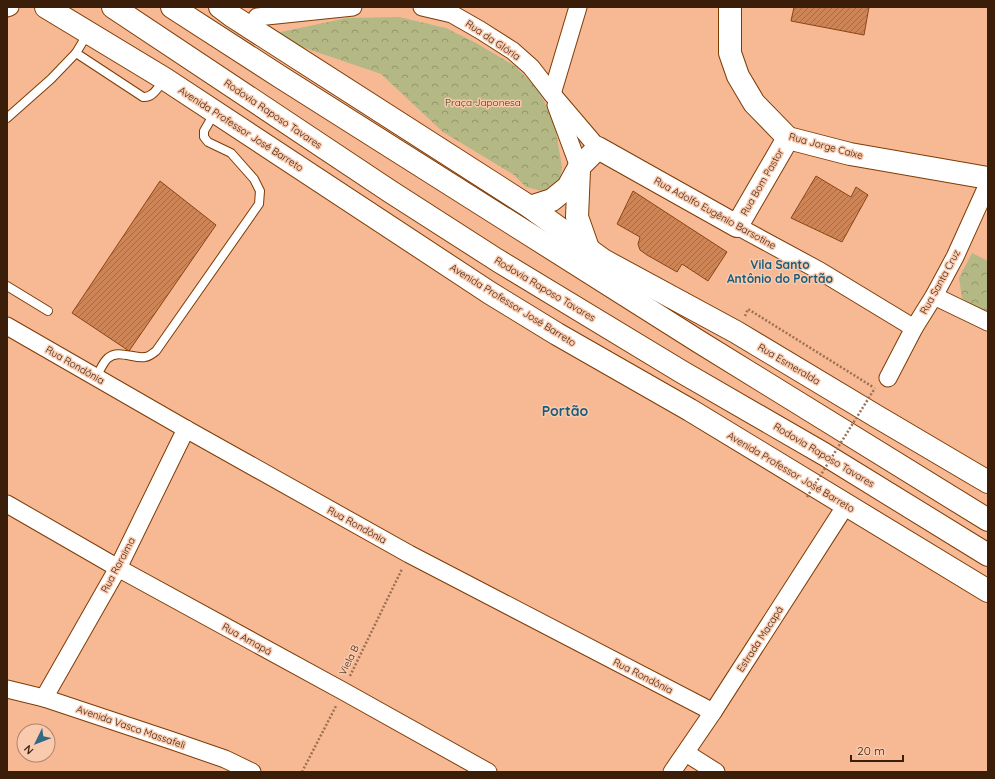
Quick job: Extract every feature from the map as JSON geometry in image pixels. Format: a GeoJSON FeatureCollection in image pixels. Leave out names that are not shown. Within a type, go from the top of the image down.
{"type":"FeatureCollection","features":[{"type":"Feature","properties":{"kind":"main road","name":"Avenida Professor José Barreto"},"geometry":{"type":"LineString","coordinates":[[46,7],[165,79],[490,292],[557,334],[690,410],[988,591]]}},
{"type":"Feature","properties":{"kind":"main road","name":"Rodovia Raposo Tavares"},"geometry":{"type":"LineString","coordinates":[[113,7],[391,192],[497,260],[689,376],[824,454],[988,555]]}},
{"type":"Feature","properties":{"kind":"main road"},"geometry":{"type":"LineString","coordinates":[[172,7],[692,337],[988,520]]}},
{"type":"Feature","properties":{"kind":"main road","name":"Rua Jorge Caixe"},"geometry":{"type":"LineString","coordinates":[[730,7],[730,53],[738,76],[754,103],[788,138],[850,154],[988,178]]}},
{"type":"Feature","properties":{"kind":"main road"},"geometry":{"type":"LineString","coordinates":[[226,11],[530,208],[589,250]]}},
{"type":"Feature","properties":{"kind":"main road","name":"Rua Bom Pastor"},"geometry":{"type":"LineString","coordinates":[[737,226],[788,138]]}},
{"type":"Feature","properties":{"kind":"main road"},"geometry":{"type":"LineString","coordinates":[[530,208],[552,200],[568,187],[579,167],[598,148]]}},
{"type":"Feature","properties":{"kind":"main road","name":"Rua Adolfo Eugênio Barsotine"},"geometry":{"type":"LineString","coordinates":[[598,148],[737,226]]}},
{"type":"Feature","properties":{"kind":"main road"},"geometry":{"type":"LineString","coordinates":[[579,167],[577,218],[589,250]]}},
{"type":"Feature","properties":{"kind":"main road","name":"Rua Esmeralda"},"geometry":{"type":"LineString","coordinates":[[589,250],[603,260],[736,332],[988,482]]}},
{"type":"Feature","properties":{"kind":"street"},"geometry":{"type":"LineString","coordinates":[[257,17],[353,7]]}},
{"type":"Feature","properties":{"kind":"street","name":"Rua da Glória"},"geometry":{"type":"LineString","coordinates":[[422,7],[452,14],[512,51],[532,67],[552,94]]}},
{"type":"Feature","properties":{"kind":"street"},"geometry":{"type":"LineString","coordinates":[[578,7],[552,94],[579,167]]}},
{"type":"Feature","properties":{"kind":"street"},"geometry":{"type":"LineString","coordinates":[[552,94],[598,148]]}},
{"type":"Feature","properties":{"kind":"street","name":"Rua Santa Cruz"},"geometry":{"type":"LineString","coordinates":[[888,378],[914,328],[934,296],[955,257],[988,184]]}},
{"type":"Feature","properties":{"kind":"street","name":"Rua Adolfo Eugênio Barsotine"},"geometry":{"type":"LineString","coordinates":[[737,226],[820,271],[914,328]]}},
{"type":"Feature","properties":{"kind":"street"},"geometry":{"type":"LineString","coordinates":[[934,296],[988,322]]}},
{"type":"Feature","properties":{"kind":"street","name":"Rua Rondônia"},"geometry":{"type":"LineString","coordinates":[[7,326],[186,429],[410,554],[713,712]]}},
{"type":"Feature","properties":{"kind":"street","name":"Rua Roraima"},"geometry":{"type":"LineString","coordinates":[[44,698],[118,568],[186,429]]}},
{"type":"Feature","properties":{"kind":"street","name":"Rua Amapá"},"geometry":{"type":"LineString","coordinates":[[7,504],[118,568],[488,772]]}},
{"type":"Feature","properties":{"kind":"street","name":"Estrada Macapá"},"geometry":{"type":"LineString","coordinates":[[672,772],[713,712],[846,505]]}},
{"type":"Feature","properties":{"kind":"street","name":"Avenida Vasco Massafeli"},"geometry":{"type":"LineString","coordinates":[[7,689],[44,698],[225,759],[252,772]]}},
{"type":"Feature","properties":{"kind":"street"},"geometry":{"type":"LineString","coordinates":[[686,753],[716,772]]}},
{"type":"Feature","properties":{"kind":"lane"},"geometry":{"type":"LineString","coordinates":[[7,118],[51,79],[76,53],[89,32]]}},
{"type":"Feature","properties":{"kind":"lane"},"geometry":{"type":"LineString","coordinates":[[76,53],[142,97],[151,96],[165,79]]}},
{"type":"Feature","properties":{"kind":"lane"},"geometry":{"type":"LineString","coordinates":[[96,377],[107,358],[113,354],[146,357],[156,351],[259,204],[260,191],[254,179],[231,153],[208,142],[204,137],[204,131],[215,112]]}},
{"type":"Feature","properties":{"kind":"lane"},"geometry":{"type":"LineString","coordinates":[[7,286],[48,311]]}},
{"type":"Feature","properties":{"kind":"path"},"geometry":{"type":"LineString","coordinates":[[736,332],[748,309],[875,388],[807,497]]}},
{"type":"Feature","properties":{"kind":"path","name":"Viela B"},"geometry":{"type":"LineString","coordinates":[[302,772],[410,554]]}},
{"type":"Feature","properties":{"kind":"green space","name":"Praça Japonesa"},"geometry":{"type":"Polygon","coordinates":[[[399,17],[446,28],[476,43],[515,66],[540,92],[555,126],[562,167],[559,182],[546,192],[526,187],[514,175],[443,132],[381,74],[302,47],[276,33],[347,18],[399,17]]]}},
{"type":"Feature","properties":{"kind":"green space"},"geometry":{"type":"Polygon","coordinates":[[[972,253],[988,261],[988,316],[962,298],[959,278],[972,253]]]}},
{"type":"Feature","properties":{"kind":"building"},"geometry":{"type":"Polygon","coordinates":[[[794,7],[869,7],[864,35],[791,21],[794,7]]]}},
{"type":"Feature","properties":{"kind":"building"},"geometry":{"type":"Polygon","coordinates":[[[816,176],[851,197],[856,187],[868,195],[842,242],[791,218],[816,176]]]}},
{"type":"Feature","properties":{"kind":"building"},"geometry":{"type":"Polygon","coordinates":[[[160,181],[216,225],[129,351],[72,313],[160,181]]]}},
{"type":"Feature","properties":{"kind":"building"},"geometry":{"type":"Polygon","coordinates":[[[633,191],[727,252],[708,281],[682,264],[677,272],[647,255],[640,250],[638,244],[640,237],[617,224],[633,191]]]}},
{"type":"Feature","properties":{"kind":"district","name":"Vila Santo Antônio do Portão"},"geometry":{"type":"Point","coordinates":[780,271]}},
{"type":"Feature","properties":{"kind":"district","name":"Portão"},"geometry":{"type":"Point","coordinates":[565,411]}}]}
